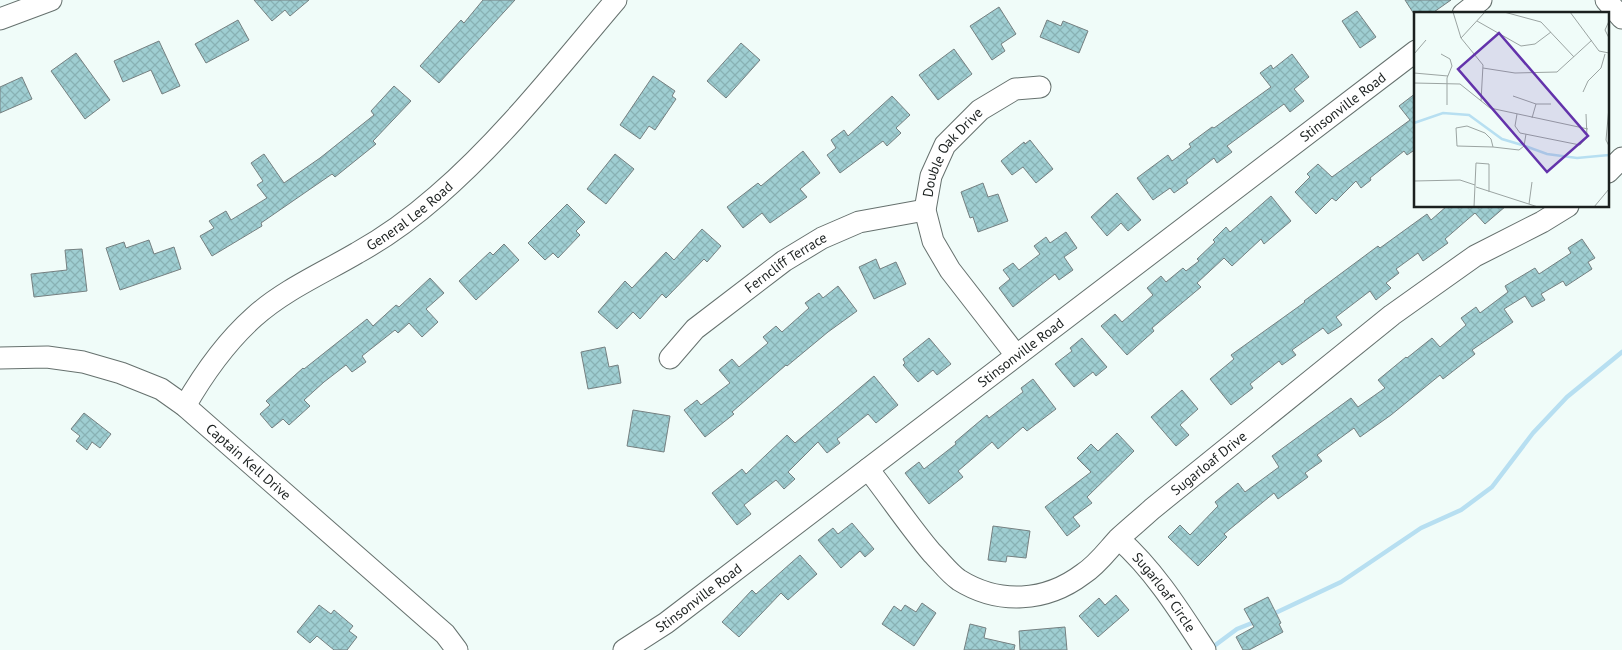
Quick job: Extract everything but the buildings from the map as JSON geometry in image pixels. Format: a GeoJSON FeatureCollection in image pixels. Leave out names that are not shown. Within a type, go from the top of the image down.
{"type":"FeatureCollection","features":[{"type":"Feature","properties":{"kind":"street"},"geometry":{"type":"LineString","coordinates":[[0,19],[51,0]]}},
{"type":"Feature","properties":{"kind":"street","name":"General Lee Road"},"geometry":{"type":"LineString","coordinates":[[185,406],[207,369],[254,316],[272,302],[395,229],[437,196],[476,160],[519,114],[616,0]]}},
{"type":"Feature","properties":{"kind":"street"},"geometry":{"type":"LineString","coordinates":[[1466,12],[1481,0]]}},
{"type":"Feature","properties":{"kind":"street"},"geometry":{"type":"LineString","coordinates":[[1606,0],[1622,18]]}},
{"type":"Feature","properties":{"kind":"street","name":"Stinsonville Road"},"geometry":{"type":"LineString","coordinates":[[624,650],[666,623],[1414,53]]}},
{"type":"Feature","properties":{"kind":"street","name":"Double Oak Drive"},"geometry":{"type":"LineString","coordinates":[[1016,355],[950,270],[933,241],[925,210],[930,176],[945,145],[980,110],[1015,88],[1040,87]]}},
{"type":"Feature","properties":{"kind":"street"},"geometry":{"type":"LineString","coordinates":[[1610,170],[1622,158]]}},
{"type":"Feature","properties":{"kind":"street","name":"Sugarloaf Drive"},"geometry":{"type":"LineString","coordinates":[[868,469],[919,538],[944,566],[959,579],[974,587],[1002,597],[1019,598],[1037,595],[1062,587],[1083,575],[1152,509],[1392,315],[1475,256],[1542,222],[1565,208]]}},
{"type":"Feature","properties":{"kind":"street","name":"Ferncliff Terrace"},"geometry":{"type":"LineString","coordinates":[[670,358],[695,329],[784,262],[822,238],[859,222],[925,210]]}},
{"type":"Feature","properties":{"kind":"street","name":"Captain Kell Drive"},"geometry":{"type":"LineString","coordinates":[[0,358],[47,357],[83,362],[121,373],[161,389],[185,406],[444,634],[457,650]]}},
{"type":"Feature","properties":{"kind":"street","name":"Sugarloaf Circle"},"geometry":{"type":"LineString","coordinates":[[1119,539],[1144,563],[1175,604],[1205,650]]}},
{"type":"Feature","properties":{"kind":"waterway"},"geometry":{"type":"LineString","coordinates":[[1271,615],[1341,582],[1421,528],[1461,510],[1492,487],[1533,433],[1567,397],[1622,352]]}},
{"type":"Feature","properties":{"kind":"waterway"},"geometry":{"type":"LineString","coordinates":[[1210,649],[1237,629],[1257,621]]}}]}
